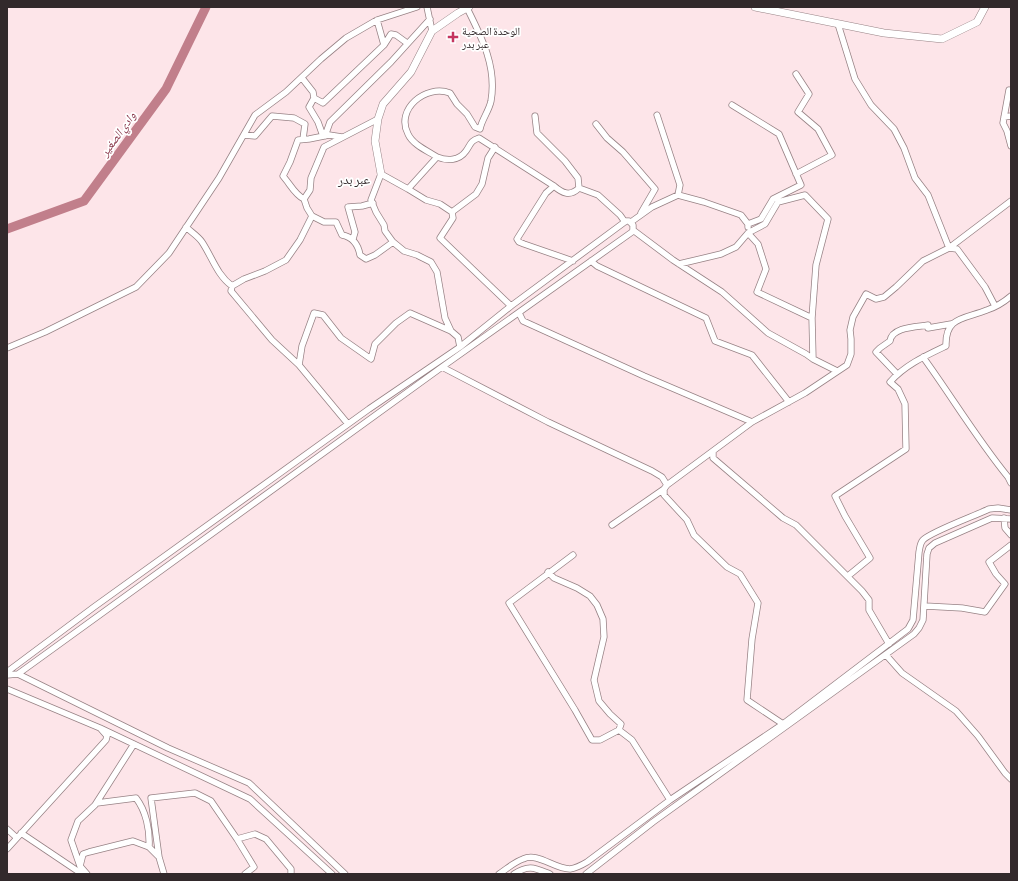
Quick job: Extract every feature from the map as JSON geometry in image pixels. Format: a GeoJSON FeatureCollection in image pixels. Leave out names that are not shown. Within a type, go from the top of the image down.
{"type":"FeatureCollection","features":[{"type":"Feature","properties":{"kind":"street"},"geometry":{"type":"LineString","coordinates":[[7,348],[51,329],[136,287],[169,252],[219,178],[255,115],[302,78],[346,38],[377,20],[417,7]]}},
{"type":"Feature","properties":{"kind":"street"},"geometry":{"type":"LineString","coordinates":[[427,7],[432,31]]}},
{"type":"Feature","properties":{"kind":"street"},"geometry":{"type":"LineString","coordinates":[[755,7],[884,33],[942,39],[977,22],[985,7]]}},
{"type":"Feature","properties":{"kind":"street"},"geometry":{"type":"LineString","coordinates":[[451,331],[445,318],[437,272],[431,262],[417,255],[404,251],[393,242],[385,231],[384,225],[371,200],[381,174],[375,141],[378,119],[383,104],[411,72],[432,31],[468,8],[485,47],[491,66],[491,103],[482,121],[480,129],[478,130],[475,127],[467,114],[457,104],[450,93],[436,90],[420,96],[408,109],[404,120],[408,134],[418,145],[437,157],[445,160],[457,159],[465,153],[472,140],[479,138],[554,186],[560,192],[569,194],[574,192],[578,188],[578,178],[565,161],[537,134],[535,116]]}},
{"type":"Feature","properties":{"kind":"street"},"geometry":{"type":"LineString","coordinates":[[324,136],[330,122],[391,62],[430,18]]}},
{"type":"Feature","properties":{"kind":"street"},"geometry":{"type":"LineString","coordinates":[[377,20],[384,45]]}},
{"type":"Feature","properties":{"kind":"street"},"geometry":{"type":"LineString","coordinates":[[838,24],[855,79],[871,105],[894,129],[904,148],[915,178],[928,195],[949,248]]}},
{"type":"Feature","properties":{"kind":"street"},"geometry":{"type":"LineString","coordinates":[[314,98],[323,103],[384,45],[391,34],[394,34],[407,43]]}},
{"type":"Feature","properties":{"kind":"street"},"geometry":{"type":"LineString","coordinates":[[796,74],[809,94],[798,112],[818,129],[832,154],[796,174]]}},
{"type":"Feature","properties":{"kind":"street"},"geometry":{"type":"LineString","coordinates":[[302,78],[314,92],[314,98],[309,107],[324,136]]}},
{"type":"Feature","properties":{"kind":"street"},"geometry":{"type":"LineString","coordinates":[[1009,90],[1003,123],[1011,146]]}},
{"type":"Feature","properties":{"kind":"street"},"geometry":{"type":"LineString","coordinates":[[732,105],[779,134],[801,185],[773,199],[761,219],[748,224]]}},
{"type":"Feature","properties":{"kind":"street"},"geometry":{"type":"LineString","coordinates":[[657,115],[680,185],[678,195]]}},
{"type":"Feature","properties":{"kind":"street"},"geometry":{"type":"LineString","coordinates":[[244,135],[255,136],[272,116],[294,118],[305,124],[303,139]]}},
{"type":"Feature","properties":{"kind":"street"},"geometry":{"type":"LineString","coordinates":[[1004,117],[1011,116]]}},
{"type":"Feature","properties":{"kind":"street"},"geometry":{"type":"LineString","coordinates":[[304,199],[310,190],[311,178],[324,148],[378,119]]}},
{"type":"Feature","properties":{"kind":"street"},"geometry":{"type":"LineString","coordinates":[[596,124],[607,138],[623,152],[655,189],[639,217]]}},
{"type":"Feature","properties":{"kind":"street"},"geometry":{"type":"LineString","coordinates":[[342,137],[329,135],[298,140],[283,176],[299,197],[304,199],[312,216],[324,222],[336,222],[342,235],[353,239],[358,247],[360,255],[366,259],[375,255],[393,242]]}},
{"type":"Feature","properties":{"kind":"street"},"geometry":{"type":"LineString","coordinates":[[452,212],[476,194],[482,184],[488,158],[495,147]]}},
{"type":"Feature","properties":{"kind":"street"},"geometry":{"type":"LineString","coordinates":[[408,189],[437,157]]}},
{"type":"Feature","properties":{"kind":"street"},"geometry":{"type":"LineString","coordinates":[[381,174],[426,200],[440,204],[452,212],[453,218],[440,238],[511,306]]}},
{"type":"Feature","properties":{"kind":"street"},"geometry":{"type":"LineString","coordinates":[[554,186],[546,193],[535,213],[517,239],[518,242],[573,261]]}},
{"type":"Feature","properties":{"kind":"street"},"geometry":{"type":"LineString","coordinates":[[578,188],[598,195],[620,215],[625,222]]}},
{"type":"Feature","properties":{"kind":"street"},"geometry":{"type":"LineString","coordinates":[[7,674],[94,607],[348,424],[460,347],[511,306],[625,222],[631,222],[652,206],[678,195],[704,202],[740,215],[748,224],[748,233],[758,244],[766,269],[757,292],[812,318]]}},
{"type":"Feature","properties":{"kind":"street"},"geometry":{"type":"LineString","coordinates":[[679,264],[721,254],[736,247],[748,233],[765,224],[778,202],[805,195],[828,219],[816,265],[812,318],[813,359]]}},
{"type":"Feature","properties":{"kind":"street"},"geometry":{"type":"LineString","coordinates":[[612,525],[752,422],[805,393],[847,365],[851,354],[850,330],[853,317],[866,294],[876,299],[884,297],[923,261],[949,248],[1011,201]]}},
{"type":"Feature","properties":{"kind":"street"},"geometry":{"type":"LineString","coordinates":[[353,239],[355,232],[348,207],[362,206],[372,203]]}},
{"type":"Feature","properties":{"kind":"street"},"geometry":{"type":"LineString","coordinates":[[232,286],[244,279],[266,271],[286,260],[300,240],[312,216]]}},
{"type":"Feature","properties":{"kind":"street"},"geometry":{"type":"LineString","coordinates":[[631,222],[634,227],[633,230],[679,264],[722,292],[768,333],[837,371]]}},
{"type":"Feature","properties":{"kind":"street"},"geometry":{"type":"LineString","coordinates":[[186,227],[201,241],[221,276],[232,286]]}},
{"type":"Feature","properties":{"kind":"street"},"geometry":{"type":"LineString","coordinates":[[18,674],[633,230]]}},
{"type":"Feature","properties":{"kind":"street"},"geometry":{"type":"LineString","coordinates":[[949,248],[956,249],[985,288],[995,306]]}},
{"type":"Feature","properties":{"kind":"street"},"geometry":{"type":"LineString","coordinates":[[591,261],[597,266],[706,318],[715,341],[752,355],[789,402]]}},
{"type":"Feature","properties":{"kind":"street"},"geometry":{"type":"LineString","coordinates":[[232,286],[231,291],[272,340],[299,365],[348,424]]}},
{"type":"Feature","properties":{"kind":"street"},"geometry":{"type":"LineString","coordinates":[[897,374],[876,352],[890,341],[891,337],[896,332],[928,324],[928,328],[951,324],[1001,304],[1011,296]]}},
{"type":"Feature","properties":{"kind":"street"},"geometry":{"type":"LineString","coordinates":[[299,365],[302,346],[314,313],[323,316],[341,338],[371,359],[375,344],[396,323],[410,313],[451,331],[458,337],[460,347]]}},
{"type":"Feature","properties":{"kind":"street"},"geometry":{"type":"LineString","coordinates":[[519,313],[523,321],[644,376],[752,422]]}},
{"type":"Feature","properties":{"kind":"street"},"geometry":{"type":"LineString","coordinates":[[848,576],[870,558],[835,496],[906,449],[905,404],[898,389],[890,382],[900,371],[923,356],[946,346],[945,335],[951,324]]}},
{"type":"Feature","properties":{"kind":"street"},"geometry":{"type":"LineString","coordinates":[[923,356],[953,398],[971,428],[1011,483]]}},
{"type":"Feature","properties":{"kind":"street"},"geometry":{"type":"LineString","coordinates":[[442,367],[541,418],[662,477],[665,487],[664,495],[687,520],[694,535],[727,567],[740,574],[758,603],[752,639],[747,700],[783,724]]}},
{"type":"Feature","properties":{"kind":"street"},"geometry":{"type":"LineString","coordinates":[[713,452],[713,458],[783,518],[796,525],[848,576],[869,600],[869,610],[889,644]]}},
{"type":"Feature","properties":{"kind":"street"},"geometry":{"type":"LineString","coordinates":[[499,874],[523,858],[532,857],[562,868],[572,869],[587,862],[670,800],[783,724],[908,629],[913,620],[919,552],[920,545],[924,539],[990,510],[998,508],[1011,510]]}},
{"type":"Feature","properties":{"kind":"street"},"geometry":{"type":"LineString","coordinates":[[586,874],[653,822],[914,634],[923,620],[927,554],[929,548],[934,543],[992,518],[1004,518],[1011,520]]}},
{"type":"Feature","properties":{"kind":"street"},"geometry":{"type":"LineString","coordinates":[[1004,518],[1005,528],[1011,535]]}},
{"type":"Feature","properties":{"kind":"street"},"geometry":{"type":"LineString","coordinates":[[925,606],[962,608],[985,612],[1006,584],[996,574],[988,562],[1011,545]]}},
{"type":"Feature","properties":{"kind":"street"},"geometry":{"type":"LineString","coordinates":[[548,572],[554,578],[577,588],[590,596],[597,605],[603,619],[604,637],[594,680],[599,701],[621,724],[619,730],[600,740],[592,740],[509,603],[535,584],[548,572],[572,555]]}},
{"type":"Feature","properties":{"kind":"street"},"geometry":{"type":"LineString","coordinates":[[886,655],[902,673],[956,711],[978,736],[1001,769],[1011,779]]}},
{"type":"Feature","properties":{"kind":"street"},"geometry":{"type":"LineString","coordinates":[[7,674],[18,674],[168,748],[249,783],[345,874]]}},
{"type":"Feature","properties":{"kind":"street"},"geometry":{"type":"LineString","coordinates":[[7,689],[100,728],[250,799],[332,874]]}},
{"type":"Feature","properties":{"kind":"street"},"geometry":{"type":"LineString","coordinates":[[7,849],[106,740],[107,736],[100,728]]}},
{"type":"Feature","properties":{"kind":"street"},"geometry":{"type":"LineString","coordinates":[[619,730],[632,740],[670,800]]}},
{"type":"Feature","properties":{"kind":"street"},"geometry":{"type":"LineString","coordinates":[[87,874],[80,866],[71,840],[78,821],[96,803],[134,744]]}},
{"type":"Feature","properties":{"kind":"street"},"geometry":{"type":"LineString","coordinates":[[164,874],[158,857],[151,798],[195,793],[211,801],[237,839],[254,867],[245,874]]}},
{"type":"Feature","properties":{"kind":"street"},"geometry":{"type":"LineString","coordinates":[[96,803],[136,798],[143,807],[149,838],[149,847]]}},
{"type":"Feature","properties":{"kind":"street"},"geometry":{"type":"LineString","coordinates":[[7,829],[17,838]]}},
{"type":"Feature","properties":{"kind":"street"},"geometry":{"type":"LineString","coordinates":[[21,833],[82,874]]}},
{"type":"Feature","properties":{"kind":"street"},"geometry":{"type":"LineString","coordinates":[[237,839],[255,834],[266,839],[291,869],[291,874]]}},
{"type":"Feature","properties":{"kind":"street"},"geometry":{"type":"LineString","coordinates":[[80,866],[83,854],[133,841],[149,847],[158,857]]}},
{"type":"Feature","properties":{"kind":"street"},"geometry":{"type":"LineString","coordinates":[[514,874],[522,869],[531,867],[540,869],[550,874]]}},
{"type":"Feature","properties":{"kind":"waterway","name":"وادي الصغير"},"geometry":{"type":"LineString","coordinates":[[7,229],[84,201],[166,89],[206,7]]}},
{"type":"Feature","properties":{"kind":"place","name":"الوحدة الصحية عبر بدر"},"geometry":{"type":"Point","coordinates":[453,37]}},
{"type":"Feature","properties":{"kind":"district","name":"عبر بدر"},"geometry":{"type":"Point","coordinates":[354,179]}}]}
